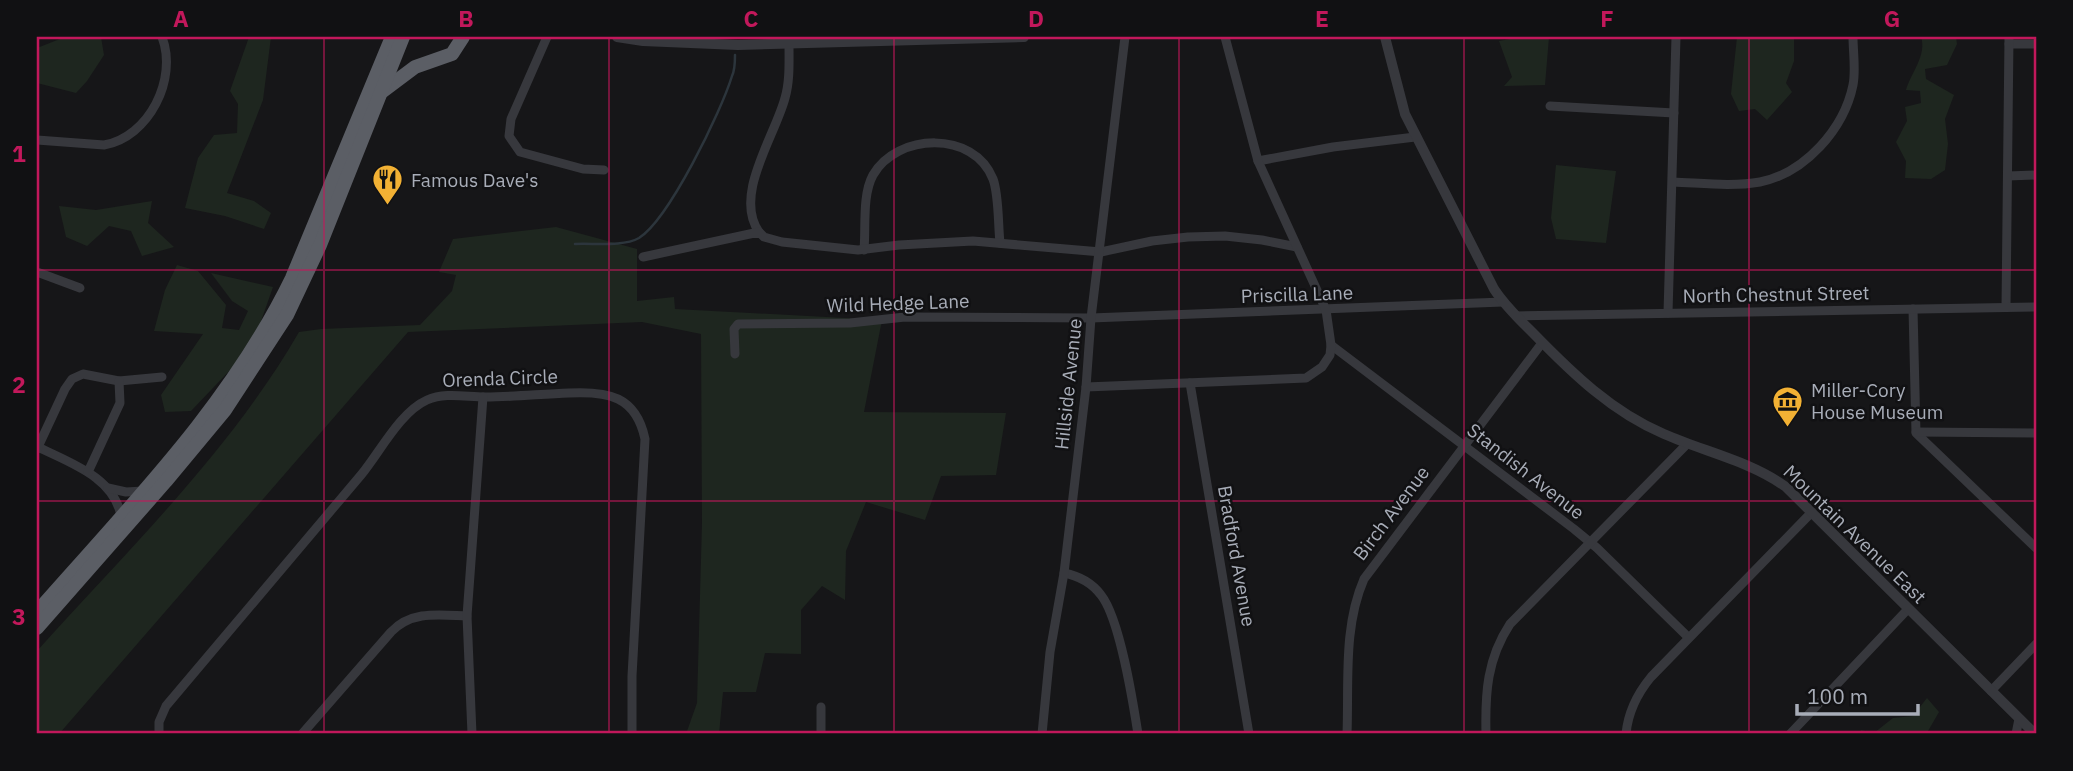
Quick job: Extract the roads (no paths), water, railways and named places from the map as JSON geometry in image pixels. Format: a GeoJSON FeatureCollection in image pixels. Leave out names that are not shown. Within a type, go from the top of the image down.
{"type":"FeatureCollection","features":[{"type":"Feature","properties":{"kind":"highway"},"geometry":{"type":"LineString","coordinates":[[37,612],[143,491],[227,389],[276,310],[392,37]]}},
{"type":"Feature","properties":{"kind":"highway"},"geometry":{"type":"LineString","coordinates":[[37,628],[225,410],[255,367],[287,315],[314,259],[403,37]]}},
{"type":"Feature","properties":{"kind":"highway"},"geometry":{"type":"LineString","coordinates":[[383,91],[415,67],[452,54],[463,37]]}},
{"type":"Feature","properties":{"kind":"street"},"geometry":{"type":"LineString","coordinates":[[37,140],[104,145],[132,135],[165,84],[168,65],[162,37]]}},
{"type":"Feature","properties":{"kind":"street"},"geometry":{"type":"LineString","coordinates":[[547,37],[511,119],[511,141],[520,152],[583,169],[604,170]]}},
{"type":"Feature","properties":{"kind":"street"},"geometry":{"type":"LineString","coordinates":[[617,37],[707,45],[1024,37]]}},
{"type":"Feature","properties":{"kind":"street","name":"Hillside Avenue"},"geometry":{"type":"LineString","coordinates":[[1042,734],[1050,652],[1064,573],[1125,37]]}},
{"type":"Feature","properties":{"kind":"street"},"geometry":{"type":"LineString","coordinates":[[1086,387],[1306,378],[1327,362],[1332,345],[1326,310],[1258,161],[1225,37]]}},
{"type":"Feature","properties":{"kind":"street","name":"Mountain Avenue East"},"geometry":{"type":"LineString","coordinates":[[1385,37],[1403,107],[1415,138],[1503,302],[1587,387],[1609,402],[1659,432],[1751,466],[1786,487],[2035,734]]}},
{"type":"Feature","properties":{"kind":"street"},"geometry":{"type":"LineString","coordinates":[[1668,313],[1676,37]]}},
{"type":"Feature","properties":{"kind":"street"},"geometry":{"type":"LineString","coordinates":[[1673,182],[1760,182],[1781,174],[1816,150],[1843,116],[1853,84],[1853,37]]}},
{"type":"Feature","properties":{"kind":"street"},"geometry":{"type":"LineString","coordinates":[[2006,307],[2009,41],[2036,44]]}},
{"type":"Feature","properties":{"kind":"street"},"geometry":{"type":"LineString","coordinates":[[789,44],[786,96],[752,184],[753,218],[764,237],[835,249],[864,250],[899,245],[973,241],[1101,252],[1152,241],[1188,237],[1237,237],[1297,247]]}},
{"type":"Feature","properties":{"kind":"street"},"geometry":{"type":"LineString","coordinates":[[1550,106],[1674,113]]}},
{"type":"Feature","properties":{"kind":"street"},"geometry":{"type":"LineString","coordinates":[[1258,161],[1333,147],[1415,138]]}},
{"type":"Feature","properties":{"kind":"street"},"geometry":{"type":"LineString","coordinates":[[864,250],[868,187],[874,175],[886,159],[897,151],[923,143],[958,148],[971,154],[986,169],[994,181],[1000,243]]}},
{"type":"Feature","properties":{"kind":"street"},"geometry":{"type":"LineString","coordinates":[[2008,176],[2036,175]]}},
{"type":"Feature","properties":{"kind":"street"},"geometry":{"type":"LineString","coordinates":[[643,257],[759,232]]}},
{"type":"Feature","properties":{"kind":"street"},"geometry":{"type":"LineString","coordinates":[[37,271],[80,288]]}},
{"type":"Feature","properties":{"kind":"street","name":"Priscilla Lane"},"geometry":{"type":"LineString","coordinates":[[1091,318],[1503,302]]}},
{"type":"Feature","properties":{"kind":"street","name":"North Chestnut Street"},"geometry":{"type":"LineString","coordinates":[[1517,316],[2036,307]]}},
{"type":"Feature","properties":{"kind":"street"},"geometry":{"type":"LineString","coordinates":[[1913,309],[1916,432],[2036,548]]}},
{"type":"Feature","properties":{"kind":"street","name":"Wild Hedge Lane"},"geometry":{"type":"LineString","coordinates":[[735,354],[734,329],[738,324],[850,323],[905,317],[1091,318]]}},
{"type":"Feature","properties":{"kind":"street","name":"Birch Avenue"},"geometry":{"type":"LineString","coordinates":[[1348,734],[1350,633],[1354,604],[1359,592],[1371,568],[1542,343]]}},
{"type":"Feature","properties":{"kind":"street","name":"Standish Avenue"},"geometry":{"type":"LineString","coordinates":[[1332,345],[1590,542],[1688,637]]}},
{"type":"Feature","properties":{"kind":"street"},"geometry":{"type":"LineString","coordinates":[[121,516],[118,502],[108,488],[88,472],[37,448],[65,388],[72,379],[83,374],[119,381],[163,377]]}},
{"type":"Feature","properties":{"kind":"street"},"geometry":{"type":"LineString","coordinates":[[88,472],[120,403],[119,381]]}},
{"type":"Feature","properties":{"kind":"street","name":"Bradford Avenue"},"geometry":{"type":"LineString","coordinates":[[1190,383],[1249,734]]}},
{"type":"Feature","properties":{"kind":"street","name":"Orenda Circle"},"geometry":{"type":"LineString","coordinates":[[159,734],[159,722],[166,705],[363,471],[409,411],[435,397],[599,392],[619,399],[632,409],[645,439],[632,676],[632,734]]}},
{"type":"Feature","properties":{"kind":"street"},"geometry":{"type":"LineString","coordinates":[[472,734],[467,616],[483,397]]}},
{"type":"Feature","properties":{"kind":"street"},"geometry":{"type":"LineString","coordinates":[[1916,432],[2036,433]]}},
{"type":"Feature","properties":{"kind":"street"},"geometry":{"type":"LineString","coordinates":[[1486,734],[1485,698],[1488,672],[1503,635],[1519,614],[1687,444]]}},
{"type":"Feature","properties":{"kind":"street"},"geometry":{"type":"LineString","coordinates":[[108,488],[127,492],[143,491]]}},
{"type":"Feature","properties":{"kind":"street"},"geometry":{"type":"LineString","coordinates":[[1626,734],[1630,712],[1642,688],[1688,637],[1811,513]]}},
{"type":"Feature","properties":{"kind":"street"},"geometry":{"type":"LineString","coordinates":[[1064,573],[1087,582],[1107,604],[1129,682],[1138,734]]}},
{"type":"Feature","properties":{"kind":"street"},"geometry":{"type":"LineString","coordinates":[[1790,734],[1908,609]]}},
{"type":"Feature","properties":{"kind":"street"},"geometry":{"type":"LineString","coordinates":[[302,734],[402,622],[427,615],[467,616]]}},
{"type":"Feature","properties":{"kind":"street"},"geometry":{"type":"LineString","coordinates":[[1991,691],[2036,644]]}},
{"type":"Feature","properties":{"kind":"street"},"geometry":{"type":"LineString","coordinates":[[821,707],[821,734]]}},
{"type":"Feature","properties":{"kind":"street"},"geometry":{"type":"LineString","coordinates":[[2016,734],[2019,719]]}},
{"type":"Feature","properties":{"kind":"waterway"},"geometry":{"type":"LineString","coordinates":[[575,244],[625,243],[639,238],[651,227],[679,188],[706,138],[733,74],[735,55]]}},
{"type":"Feature","properties":{"kind":"place","name":"Famous Dave's"},"geometry":{"type":"Point","coordinates":[388,207]}},
{"type":"Feature","properties":{"kind":"place","name":"Miller-Cory House Museum"},"geometry":{"type":"Point","coordinates":[1788,428]}}]}
